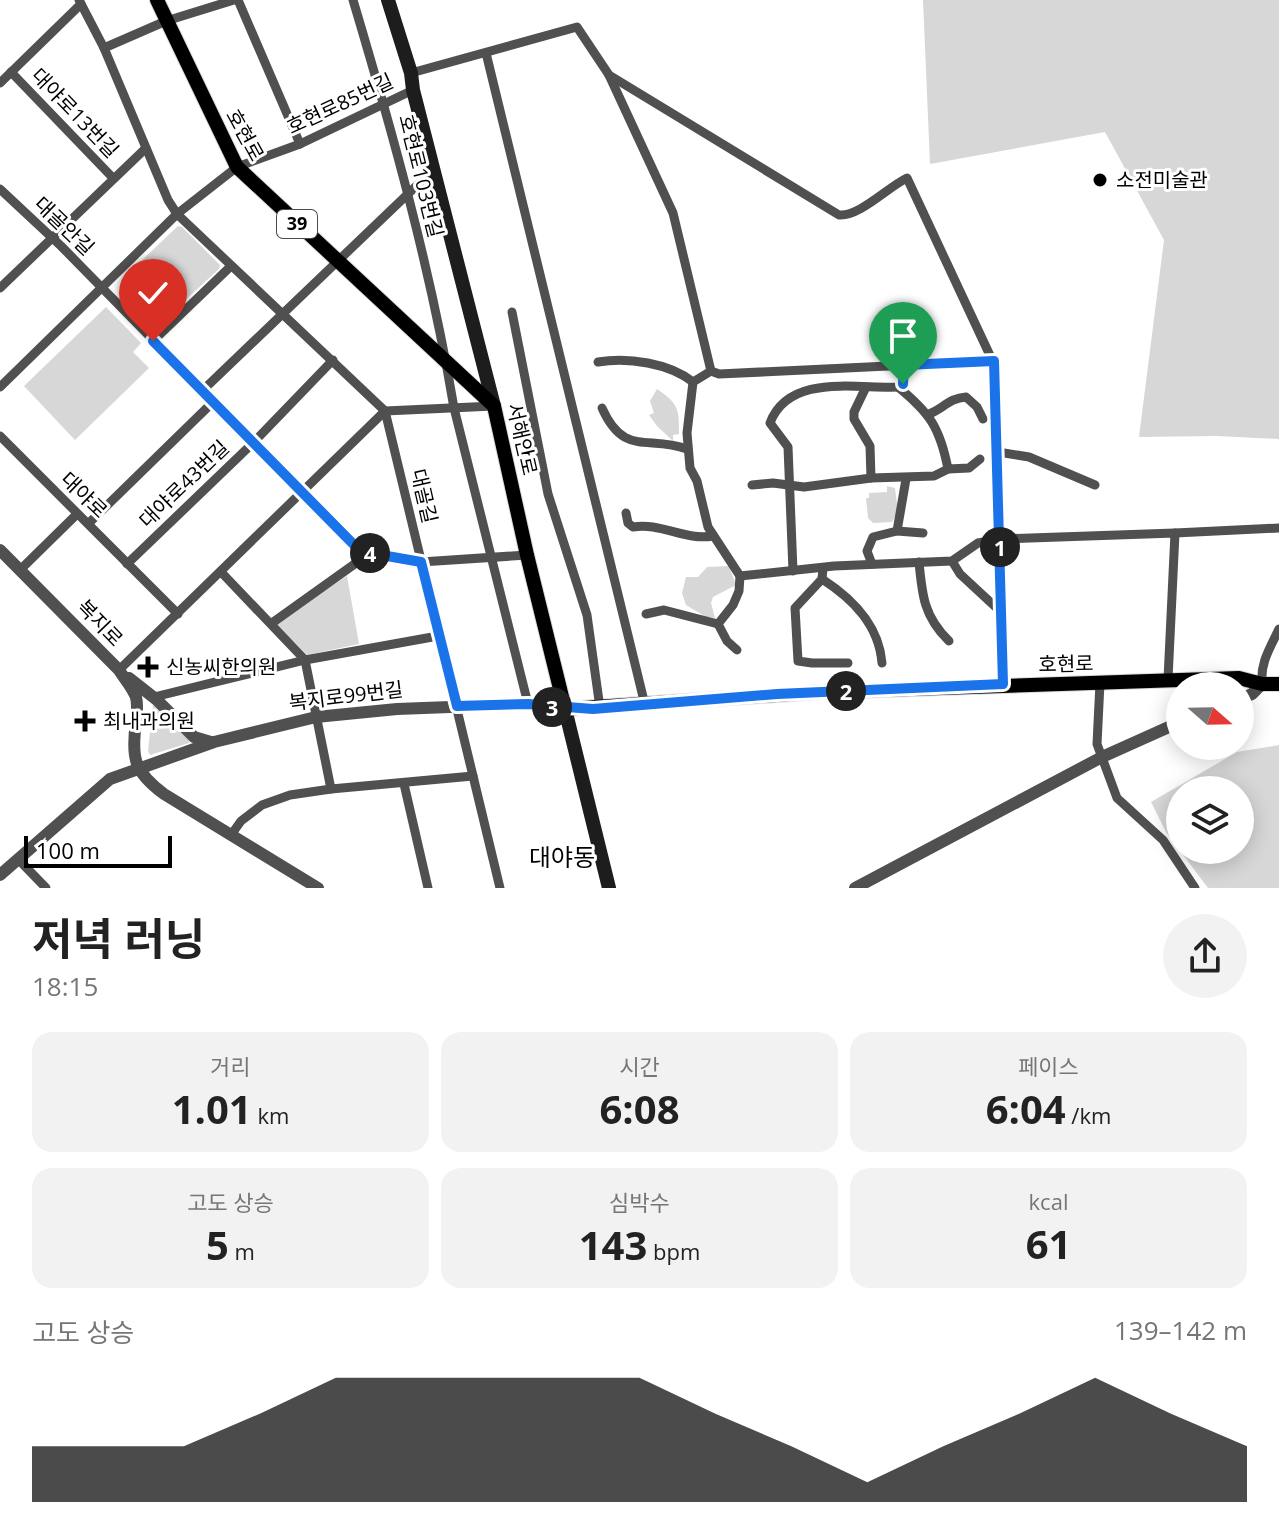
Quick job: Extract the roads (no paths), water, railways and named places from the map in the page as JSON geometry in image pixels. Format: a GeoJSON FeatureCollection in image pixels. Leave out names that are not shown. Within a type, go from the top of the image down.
{"type":"FeatureCollection","features":[{"type":"Feature","properties":{"kind":"main road","name":"호현로"},"geometry":{"type":"LineString","coordinates":[[157,0],[237,167],[494,406]]}},
{"type":"Feature","properties":{"kind":"main road","name":"서해안로"},"geometry":{"type":"LineString","coordinates":[[388,0],[411,73],[494,406],[527,555],[609,888]]}},
{"type":"Feature","properties":{"kind":"main road","name":"호현로"},"geometry":{"type":"LineString","coordinates":[[565,709],[777,694],[1166,679]]}},
{"type":"Feature","properties":{"kind":"main road","name":"호현로"},"geometry":{"type":"LineString","coordinates":[[1254,682],[1279,684]]}},
{"type":"Feature","properties":{"kind":"street"},"geometry":{"type":"LineString","coordinates":[[104,48],[166,21],[236,0],[300,144]]}},
{"type":"Feature","properties":{"kind":"street","name":"호현로103번길"},"geometry":{"type":"LineString","coordinates":[[353,0],[407,194],[454,408],[528,704]]}},
{"type":"Feature","properties":{"kind":"street"},"geometry":{"type":"LineString","coordinates":[[80,2],[104,48],[168,200],[177,214],[385,411]]}},
{"type":"Feature","properties":{"kind":"street","name":"대야로13번길"},"geometry":{"type":"LineString","coordinates":[[0,83],[80,2]]}},
{"type":"Feature","properties":{"kind":"street"},"geometry":{"type":"LineString","coordinates":[[411,73],[577,27],[609,75],[673,213],[711,371]]}},
{"type":"Feature","properties":{"kind":"street"},"geometry":{"type":"LineString","coordinates":[[486,53],[645,705]]}},
{"type":"Feature","properties":{"kind":"street","name":"대야로13번길"},"geometry":{"type":"LineString","coordinates":[[11,72],[113,178]]}},
{"type":"Feature","properties":{"kind":"street"},"geometry":{"type":"LineString","coordinates":[[609,75],[839,215],[860,210],[907,178],[994,361],[1003,684]]}},
{"type":"Feature","properties":{"kind":"street","name":"호현로85번길"},"geometry":{"type":"LineString","coordinates":[[0,387],[177,214],[237,167],[300,144],[413,90]]}},
{"type":"Feature","properties":{"kind":"street"},"geometry":{"type":"LineString","coordinates":[[0,288],[146,148]]}},
{"type":"Feature","properties":{"kind":"street"},"geometry":{"type":"LineString","coordinates":[[202,391],[434,169]]}},
{"type":"Feature","properties":{"kind":"street","name":"대골안길"},"geometry":{"type":"LineString","coordinates":[[0,189],[365,556]]}},
{"type":"Feature","properties":{"kind":"street"},"geometry":{"type":"LineString","coordinates":[[153,341],[231,266]]}},
{"type":"Feature","properties":{"kind":"street"},"geometry":{"type":"LineString","coordinates":[[512,312],[548,494],[587,615],[600,708]]}},
{"type":"Feature","properties":{"kind":"street"},"geometry":{"type":"LineString","coordinates":[[598,362],[615,359],[646,363],[683,373],[693,382]]}},
{"type":"Feature","properties":{"kind":"street","name":"대야로43번길"},"geometry":{"type":"LineString","coordinates":[[127,564],[253,443],[333,360]]}},
{"type":"Feature","properties":{"kind":"street"},"geometry":{"type":"LineString","coordinates":[[711,371],[719,374],[994,361]]}},
{"type":"Feature","properties":{"kind":"street"},"geometry":{"type":"LineString","coordinates":[[793,571],[788,447],[770,423],[774,412],[789,399],[808,390],[898,387],[905,379],[904,365]]}},
{"type":"Feature","properties":{"kind":"street"},"geometry":{"type":"LineString","coordinates":[[693,382],[711,371]]}},
{"type":"Feature","properties":{"kind":"street"},"geometry":{"type":"LineString","coordinates":[[693,382],[687,449],[708,527],[740,576],[739,591],[733,605],[718,624]]}},
{"type":"Feature","properties":{"kind":"street"},"geometry":{"type":"LineString","coordinates":[[866,387],[854,412],[854,419],[870,446],[871,478]]}},
{"type":"Feature","properties":{"kind":"street"},"geometry":{"type":"LineString","coordinates":[[898,387],[929,414],[944,449],[948,469]]}},
{"type":"Feature","properties":{"kind":"street"},"geometry":{"type":"LineString","coordinates":[[929,414],[945,403],[966,397],[977,407],[983,419]]}},
{"type":"Feature","properties":{"kind":"street"},"geometry":{"type":"LineString","coordinates":[[89,523],[213,402]]}},
{"type":"Feature","properties":{"kind":"street"},"geometry":{"type":"LineString","coordinates":[[214,742],[194,737],[154,697],[119,670],[385,411],[494,406]]}},
{"type":"Feature","properties":{"kind":"street"},"geometry":{"type":"LineString","coordinates":[[602,408],[617,432],[633,442],[666,442],[687,449]]}},
{"type":"Feature","properties":{"kind":"street","name":"대골길"},"geometry":{"type":"LineString","coordinates":[[385,411],[500,888]]}},
{"type":"Feature","properties":{"kind":"street","name":"대야로"},"geometry":{"type":"LineString","coordinates":[[0,436],[178,614]]}},
{"type":"Feature","properties":{"kind":"street"},"geometry":{"type":"LineString","coordinates":[[998,452],[1029,457],[1095,485]]}},
{"type":"Feature","properties":{"kind":"street"},"geometry":{"type":"LineString","coordinates":[[752,485],[773,483],[790,487],[871,478],[934,476],[948,469],[969,468],[980,459]]}},
{"type":"Feature","properties":{"kind":"street"},"geometry":{"type":"LineString","coordinates":[[897,531],[906,479]]}},
{"type":"Feature","properties":{"kind":"street"},"geometry":{"type":"LineString","coordinates":[[626,513],[628,523],[633,527],[650,525],[698,539],[713,536]]}},
{"type":"Feature","properties":{"kind":"street"},"geometry":{"type":"LineString","coordinates":[[20,570],[77,514]]}},
{"type":"Feature","properties":{"kind":"street"},"geometry":{"type":"LineString","coordinates":[[740,576],[872,564],[952,561],[978,543],[999,539],[1279,528]]}},
{"type":"Feature","properties":{"kind":"street"},"geometry":{"type":"LineString","coordinates":[[872,564],[867,551],[873,537],[897,531],[923,533]]}},
{"type":"Feature","properties":{"kind":"street"},"geometry":{"type":"LineString","coordinates":[[1168,672],[1175,533]]}},
{"type":"Feature","properties":{"kind":"street","name":"복지로"},"geometry":{"type":"LineString","coordinates":[[0,550],[119,670],[137,699],[133,751],[138,768]]}},
{"type":"Feature","properties":{"kind":"street"},"geometry":{"type":"LineString","coordinates":[[272,623],[370,553],[421,562],[527,555]]}},
{"type":"Feature","properties":{"kind":"street"},"geometry":{"type":"LineString","coordinates":[[952,561],[960,574],[1001,612]]}},
{"type":"Feature","properties":{"kind":"street"},"geometry":{"type":"LineString","coordinates":[[919,562],[927,612],[934,627],[949,641]]}},
{"type":"Feature","properties":{"kind":"street"},"geometry":{"type":"LineString","coordinates":[[823,568],[822,579],[795,608],[798,661],[848,663]]}},
{"type":"Feature","properties":{"kind":"street"},"geometry":{"type":"LineString","coordinates":[[221,572],[305,660],[331,789]]}},
{"type":"Feature","properties":{"kind":"street"},"geometry":{"type":"LineString","coordinates":[[822,579],[857,606],[871,623],[882,663]]}},
{"type":"Feature","properties":{"kind":"street"},"geometry":{"type":"LineString","coordinates":[[646,614],[664,610],[718,624],[727,641],[737,650]]}},
{"type":"Feature","properties":{"kind":"street"},"geometry":{"type":"LineString","coordinates":[[1254,692],[1262,684],[1263,660],[1279,629]]}},
{"type":"Feature","properties":{"kind":"street"},"geometry":{"type":"LineString","coordinates":[[154,697],[305,660],[438,636]]}},
{"type":"Feature","properties":{"kind":"street"},"geometry":{"type":"LineString","coordinates":[[1100,683],[1097,744],[1117,798],[1163,840],[1195,888]]}},
{"type":"Feature","properties":{"kind":"street","name":"복지로99번길"},"geometry":{"type":"LineString","coordinates":[[1,875],[110,779],[214,742],[316,717],[397,709],[528,704],[565,709]]}},
{"type":"Feature","properties":{"kind":"street"},"geometry":{"type":"LineString","coordinates":[[855,888],[1102,757],[1166,728]]}},
{"type":"Feature","properties":{"kind":"street"},"geometry":{"type":"LineString","coordinates":[[138,768],[144,778],[164,794],[318,888]]}},
{"type":"Feature","properties":{"kind":"street"},"geometry":{"type":"LineString","coordinates":[[231,835],[241,821],[262,805],[290,795],[473,776]]}},
{"type":"Feature","properties":{"kind":"street"},"geometry":{"type":"LineString","coordinates":[[404,784],[428,888]]}},
{"type":"Feature","properties":{"kind":"street"},"geometry":{"type":"LineString","coordinates":[[18,859],[46,888]]}},
{"type":"Feature","properties":{"kind":"place","name":"소전미술관"},"geometry":{"type":"Point","coordinates":[1100,180]}},
{"type":"Feature","properties":{"kind":"place","name":"신농씨한의원"},"geometry":{"type":"Point","coordinates":[148,667]}},
{"type":"Feature","properties":{"kind":"place","name":"최내과의원"},"geometry":{"type":"Point","coordinates":[85,721]}},
{"type":"Feature","properties":{"kind":"district","name":"대야동"},"geometry":{"type":"Point","coordinates":[562,858]}}]}
